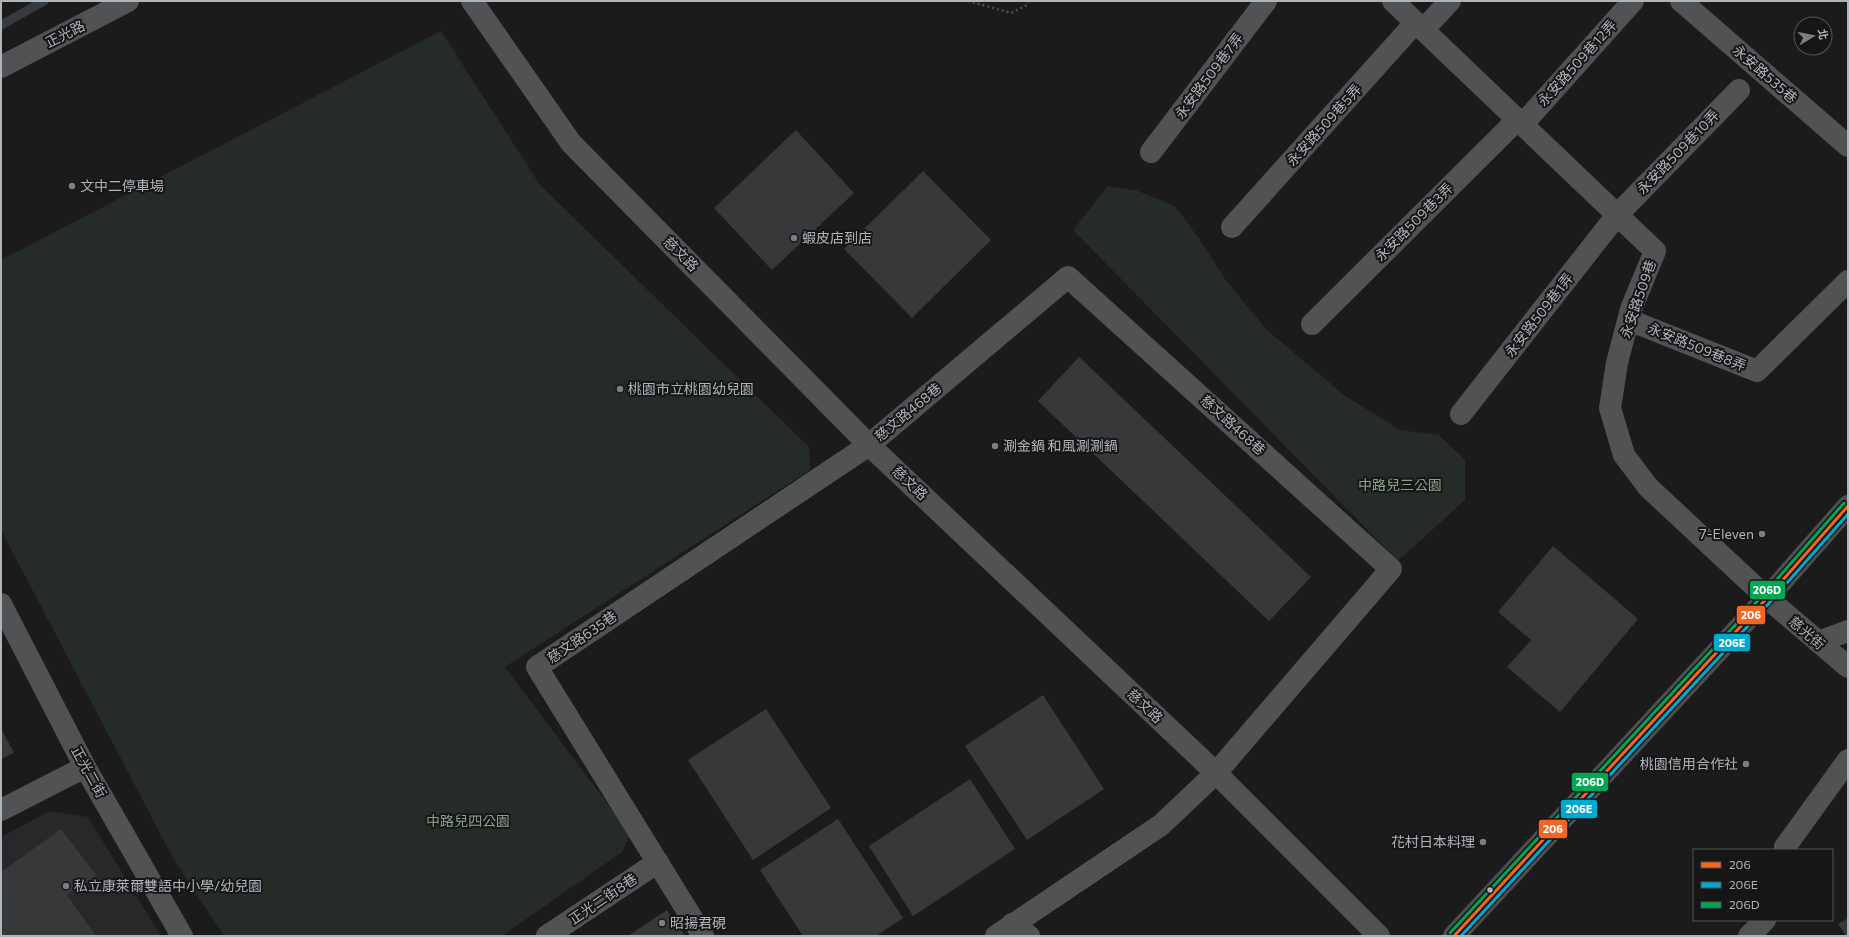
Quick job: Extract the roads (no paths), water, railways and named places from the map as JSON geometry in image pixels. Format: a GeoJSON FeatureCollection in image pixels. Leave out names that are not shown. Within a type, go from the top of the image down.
{"type":"FeatureCollection","features":[{"type":"Feature","properties":{"kind":"main road"},"geometry":{"type":"LineString","coordinates":[[1454,936],[1767,598],[1848,506]]}},
{"type":"Feature","properties":{"kind":"street","name":"正光路"},"geometry":{"type":"LineString","coordinates":[[1,67],[128,1]]}},
{"type":"Feature","properties":{"kind":"street","name":"慈文路"},"geometry":{"type":"LineString","coordinates":[[472,1],[571,143],[869,445],[1216,773],[1379,936]]}},
{"type":"Feature","properties":{"kind":"street","name":"永安路509巷7弄"},"geometry":{"type":"LineString","coordinates":[[1151,152],[1266,1]]}},
{"type":"Feature","properties":{"kind":"street","name":"永安路509巷"},"geometry":{"type":"LineString","coordinates":[[1393,1],[1655,251],[1629,320],[1617,363],[1610,408],[1624,455],[1648,487],[1767,598]]}},
{"type":"Feature","properties":{"kind":"street","name":"永安路509巷5弄"},"geometry":{"type":"LineString","coordinates":[[1232,226],[1419,26],[1450,1]]}},
{"type":"Feature","properties":{"kind":"street","name":"永安路509巷12弄"},"geometry":{"type":"LineString","coordinates":[[1520,122],[1632,1]]}},
{"type":"Feature","properties":{"kind":"street","name":"永安路535巷"},"geometry":{"type":"LineString","coordinates":[[1681,1],[1848,146]]}},
{"type":"Feature","properties":{"kind":"street","name":"永安路509巷10弄"},"geometry":{"type":"LineString","coordinates":[[1617,215],[1738,90]]}},
{"type":"Feature","properties":{"kind":"street","name":"永安路509巷3弄"},"geometry":{"type":"LineString","coordinates":[[1312,324],[1520,122]]}},
{"type":"Feature","properties":{"kind":"street","name":"永安路509巷1弄"},"geometry":{"type":"LineString","coordinates":[[1461,414],[1617,215]]}},
{"type":"Feature","properties":{"kind":"street","name":"慈文路468巷"},"geometry":{"type":"LineString","coordinates":[[869,445],[1068,276],[1391,569],[1216,773]]}},
{"type":"Feature","properties":{"kind":"street","name":"永安路509巷8弄"},"geometry":{"type":"LineString","coordinates":[[1629,320],[1757,371],[1848,281]]}},
{"type":"Feature","properties":{"kind":"street","name":"慈文路635巷"},"geometry":{"type":"LineString","coordinates":[[703,936],[538,667],[869,445]]}},
{"type":"Feature","properties":{"kind":"street","name":"慈光街"},"geometry":{"type":"LineString","coordinates":[[1767,598],[1848,667]]}},
{"type":"Feature","properties":{"kind":"street","name":"正光二街"},"geometry":{"type":"LineString","coordinates":[[1,604],[85,767],[182,936]]}},
{"type":"Feature","properties":{"kind":"street"},"geometry":{"type":"LineString","coordinates":[[1818,642],[1848,631]]}},
{"type":"Feature","properties":{"kind":"street"},"geometry":{"type":"LineString","coordinates":[[1785,847],[1848,760]]}},
{"type":"Feature","properties":{"kind":"street"},"geometry":{"type":"LineString","coordinates":[[1,810],[85,767]]}},
{"type":"Feature","properties":{"kind":"street"},"geometry":{"type":"LineString","coordinates":[[1013,932],[1161,825],[1216,773]]}},
{"type":"Feature","properties":{"kind":"street","name":"正光二街8巷"},"geometry":{"type":"LineString","coordinates":[[548,936],[658,862]]}},
{"type":"Feature","properties":{"kind":"street"},"geometry":{"type":"LineString","coordinates":[[1749,936],[1764,921]]}},
{"type":"Feature","properties":{"kind":"waterway"},"geometry":{"type":"LineString","coordinates":[[1,25],[44,1]]}},
{"type":"Feature","properties":{"kind":"place","name":"文中二停車場"},"geometry":{"type":"Point","coordinates":[72,186]}},
{"type":"Feature","properties":{"kind":"place","name":"蝦皮店到店"},"geometry":{"type":"Point","coordinates":[794,238]}},
{"type":"Feature","properties":{"kind":"place","name":"桃園市立桃園幼兒園"},"geometry":{"type":"Point","coordinates":[620,389]}},
{"type":"Feature","properties":{"kind":"place","name":"涮金鍋 和風涮涮鍋"},"geometry":{"type":"Point","coordinates":[995,446]}},
{"type":"Feature","properties":{"kind":"place","name":"7-Eleven"},"geometry":{"type":"Point","coordinates":[1762,534]}},
{"type":"Feature","properties":{"kind":"place","name":"桃園信用合作社"},"geometry":{"type":"Point","coordinates":[1746,764]}},
{"type":"Feature","properties":{"kind":"place","name":"花村日本料理"},"geometry":{"type":"Point","coordinates":[1483,842]}},
{"type":"Feature","properties":{"kind":"place","name":"私立康萊爾雙語中小學/幼兒園"},"geometry":{"type":"Point","coordinates":[66,886]}},
{"type":"Feature","properties":{"kind":"place","name":"昭揚君硯"},"geometry":{"type":"Point","coordinates":[662,923]}},
{"type":"Feature","properties":{"kind":"park label","name":"中路兒三公園"},"geometry":{"type":"Point","coordinates":[1400,485]}},
{"type":"Feature","properties":{"kind":"park label","name":"中路兒四公園"},"geometry":{"type":"Point","coordinates":[468,821]}}]}
